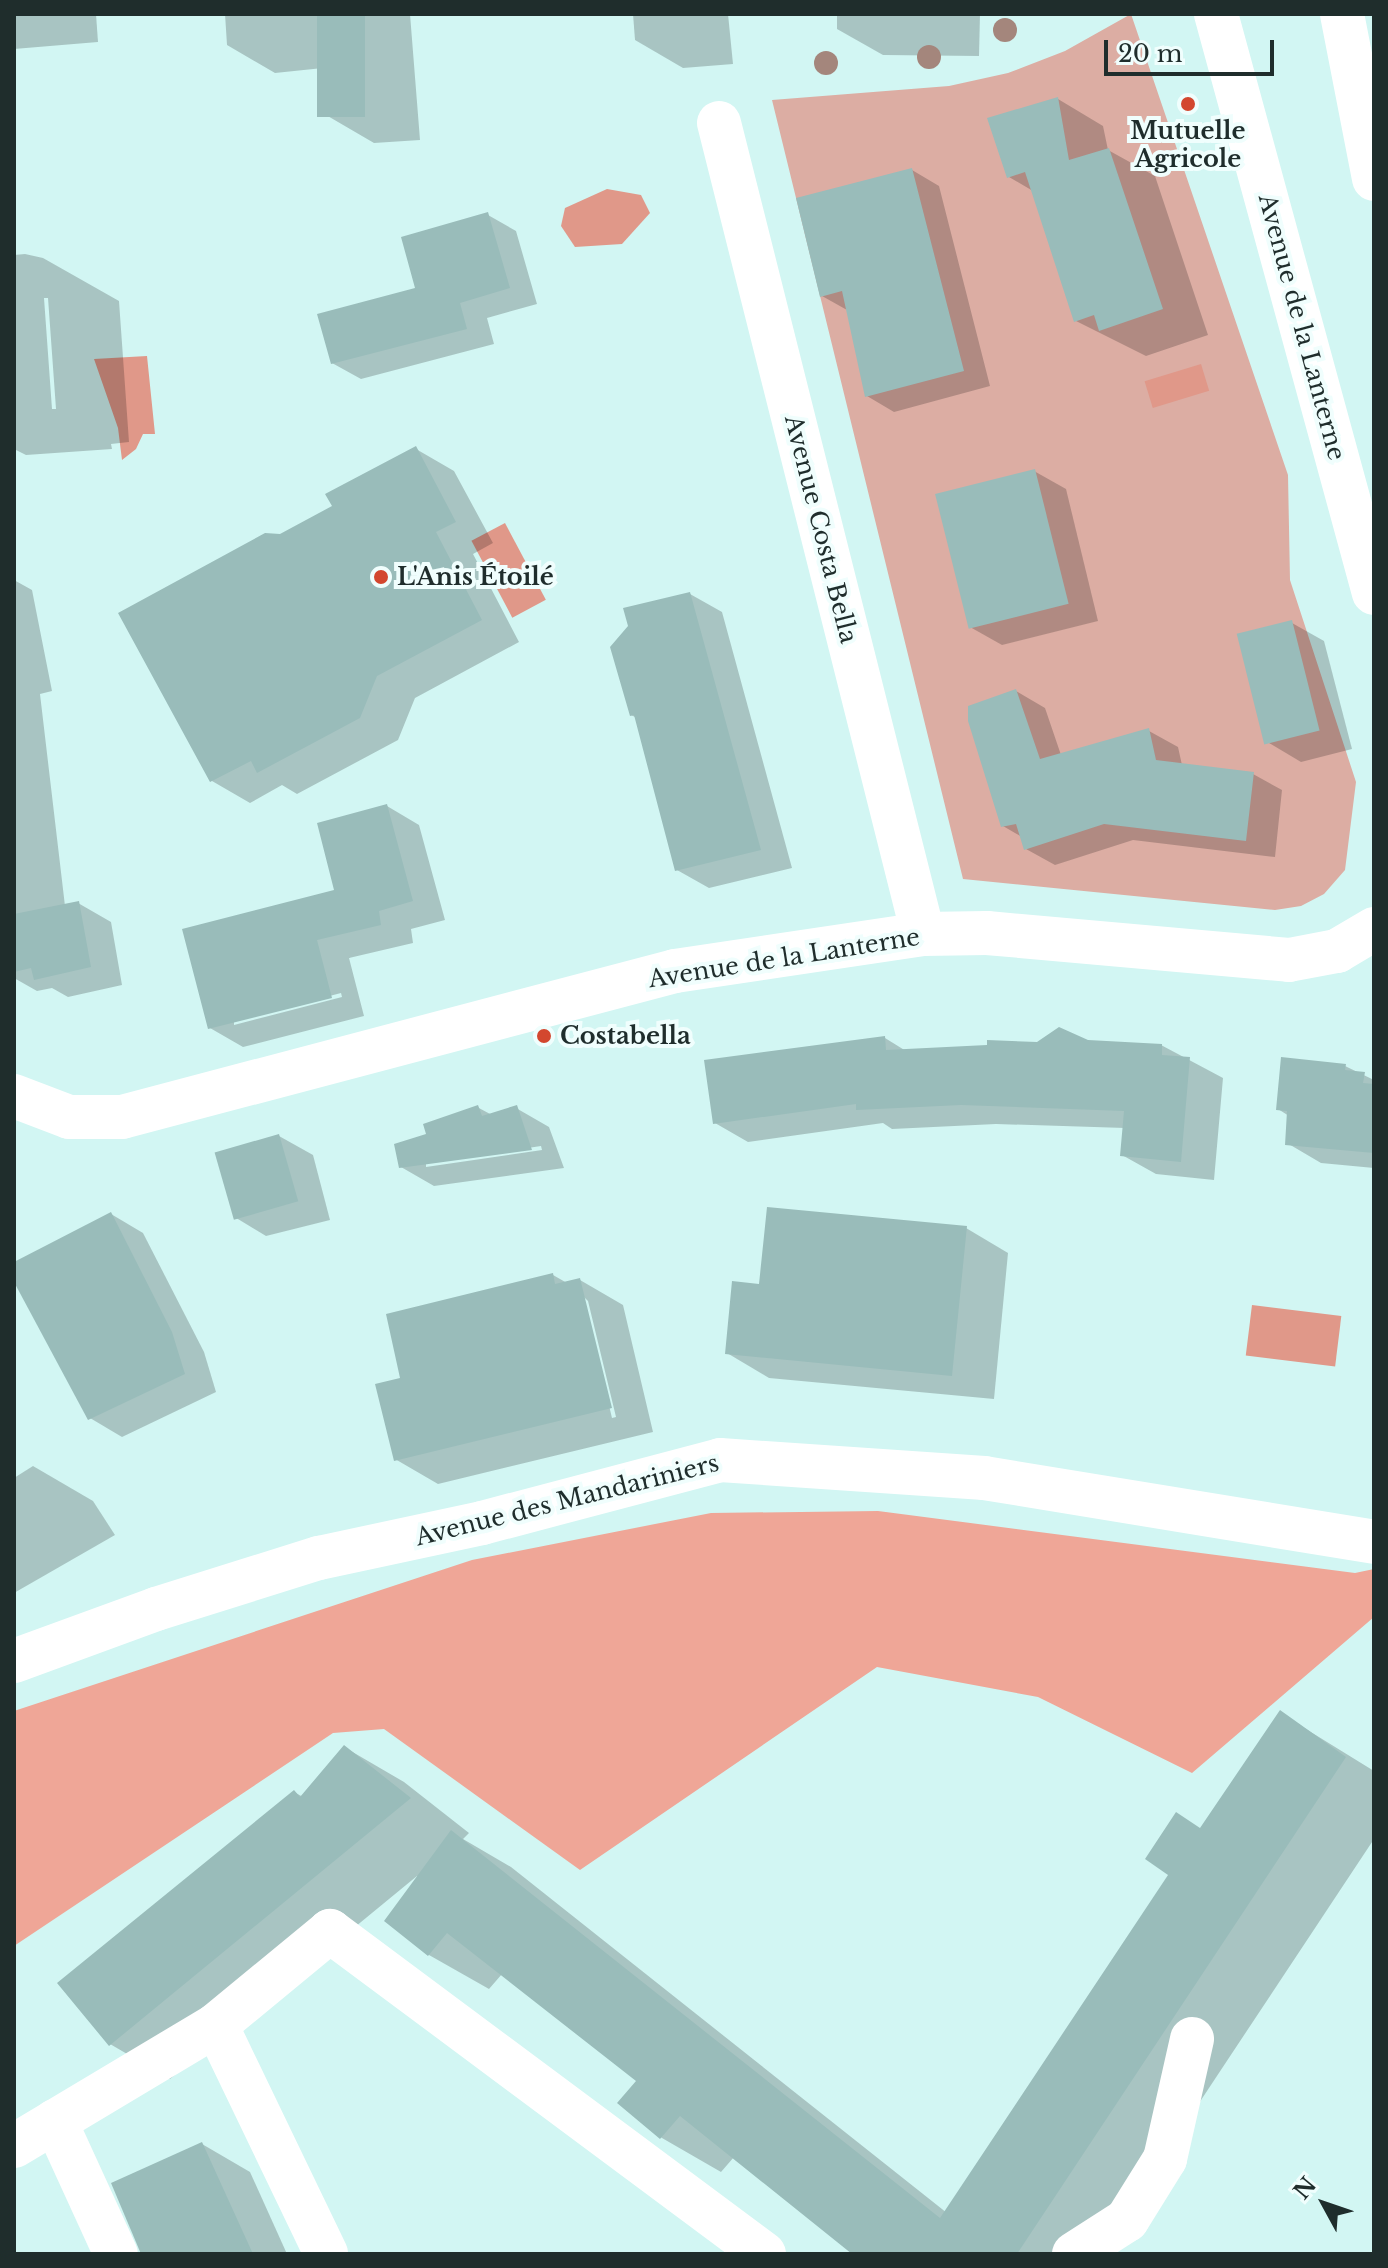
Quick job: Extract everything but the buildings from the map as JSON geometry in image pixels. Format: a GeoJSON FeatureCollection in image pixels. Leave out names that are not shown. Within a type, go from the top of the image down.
{"type":"FeatureCollection","features":[{"type":"Feature","properties":{"kind":"main road","name":"Avenue de la Lanterne"},"geometry":{"type":"LineString","coordinates":[[1216,14],[1374,593]]}},
{"type":"Feature","properties":{"kind":"main road"},"geometry":{"type":"LineString","coordinates":[[1342,14],[1374,179]]}},
{"type":"Feature","properties":{"kind":"main road","name":"Avenue Costa Bella"},"geometry":{"type":"LineString","coordinates":[[719,123],[923,934]]}},
{"type":"Feature","properties":{"kind":"main road","name":"Avenue de la Lanterne"},"geometry":{"type":"LineString","coordinates":[[14,1096],[69,1117],[122,1117],[675,971],[923,934],[987,933],[1289,960],[1337,951],[1374,929]]}},
{"type":"Feature","properties":{"kind":"main road","name":"Avenue des Mandariniers"},"geometry":{"type":"LineString","coordinates":[[14,1661],[156,1609],[319,1558],[482,1523],[720,1460],[984,1478],[1374,1542]]}},
{"type":"Feature","properties":{"kind":"main road"},"geometry":{"type":"LineString","coordinates":[[14,2146],[216,2025],[330,1931],[764,2254]]}},
{"type":"Feature","properties":{"kind":"main road"},"geometry":{"type":"LineString","coordinates":[[216,2025],[326,2254]]}},
{"type":"Feature","properties":{"kind":"main road"},"geometry":{"type":"LineString","coordinates":[[1074,2254],[1127,2220],[1165,2159],[1192,2039]]}},
{"type":"Feature","properties":{"kind":"main road"},"geometry":{"type":"LineString","coordinates":[[55,2121],[116,2254]]}},
{"type":"Feature","properties":{"kind":"shaded area"},"geometry":{"type":"Polygon","coordinates":[[[1131,14],[1288,475],[1290,580],[1356,782],[1345,870],[1324,894],[1301,906],[1275,910],[963,879],[772,100],[949,86],[1008,73],[1065,51],[1131,14]]]}},
{"type":"Feature","properties":{"kind":"shaded area"},"geometry":{"type":"Polygon","coordinates":[[[607,189],[641,195],[650,213],[622,244],[575,247],[561,226],[565,208],[607,189]]]}},
{"type":"Feature","properties":{"kind":"shaded area"},"geometry":{"type":"Polygon","coordinates":[[[147,356],[155,434],[143,434],[136,449],[122,460],[118,428],[94,359],[147,356]]]}},
{"type":"Feature","properties":{"kind":"shaded area"},"geometry":{"type":"Polygon","coordinates":[[[1201,364],[1209,391],[1153,408],[1145,381],[1201,364]]]}},
{"type":"Feature","properties":{"kind":"shaded area"},"geometry":{"type":"Polygon","coordinates":[[[505,523],[546,600],[512,618],[471,541],[505,523]]]}},
{"type":"Feature","properties":{"kind":"shaded area"},"geometry":{"type":"Polygon","coordinates":[[[1252,1305],[1341,1316],[1335,1367],[1246,1356],[1252,1305]]]}},
{"type":"Feature","properties":{"kind":"shaded area"},"geometry":{"type":"Polygon","coordinates":[[[878,1511],[1355,1573],[1374,1569],[1374,1617],[1192,1773],[1038,1697],[877,1667],[580,1870],[384,1729],[333,1733],[14,1946],[14,1711],[472,1560],[711,1513],[878,1511]]]}},
{"type":"Feature","properties":{"kind":"place","name":"Mutuelle Agricole"},"geometry":{"type":"Point","coordinates":[1188,104]}},
{"type":"Feature","properties":{"kind":"place","name":"L'Anis Étoilé"},"geometry":{"type":"Point","coordinates":[381,577]}},
{"type":"Feature","properties":{"kind":"place","name":"Costabella"},"geometry":{"type":"Point","coordinates":[544,1036]}}]}
